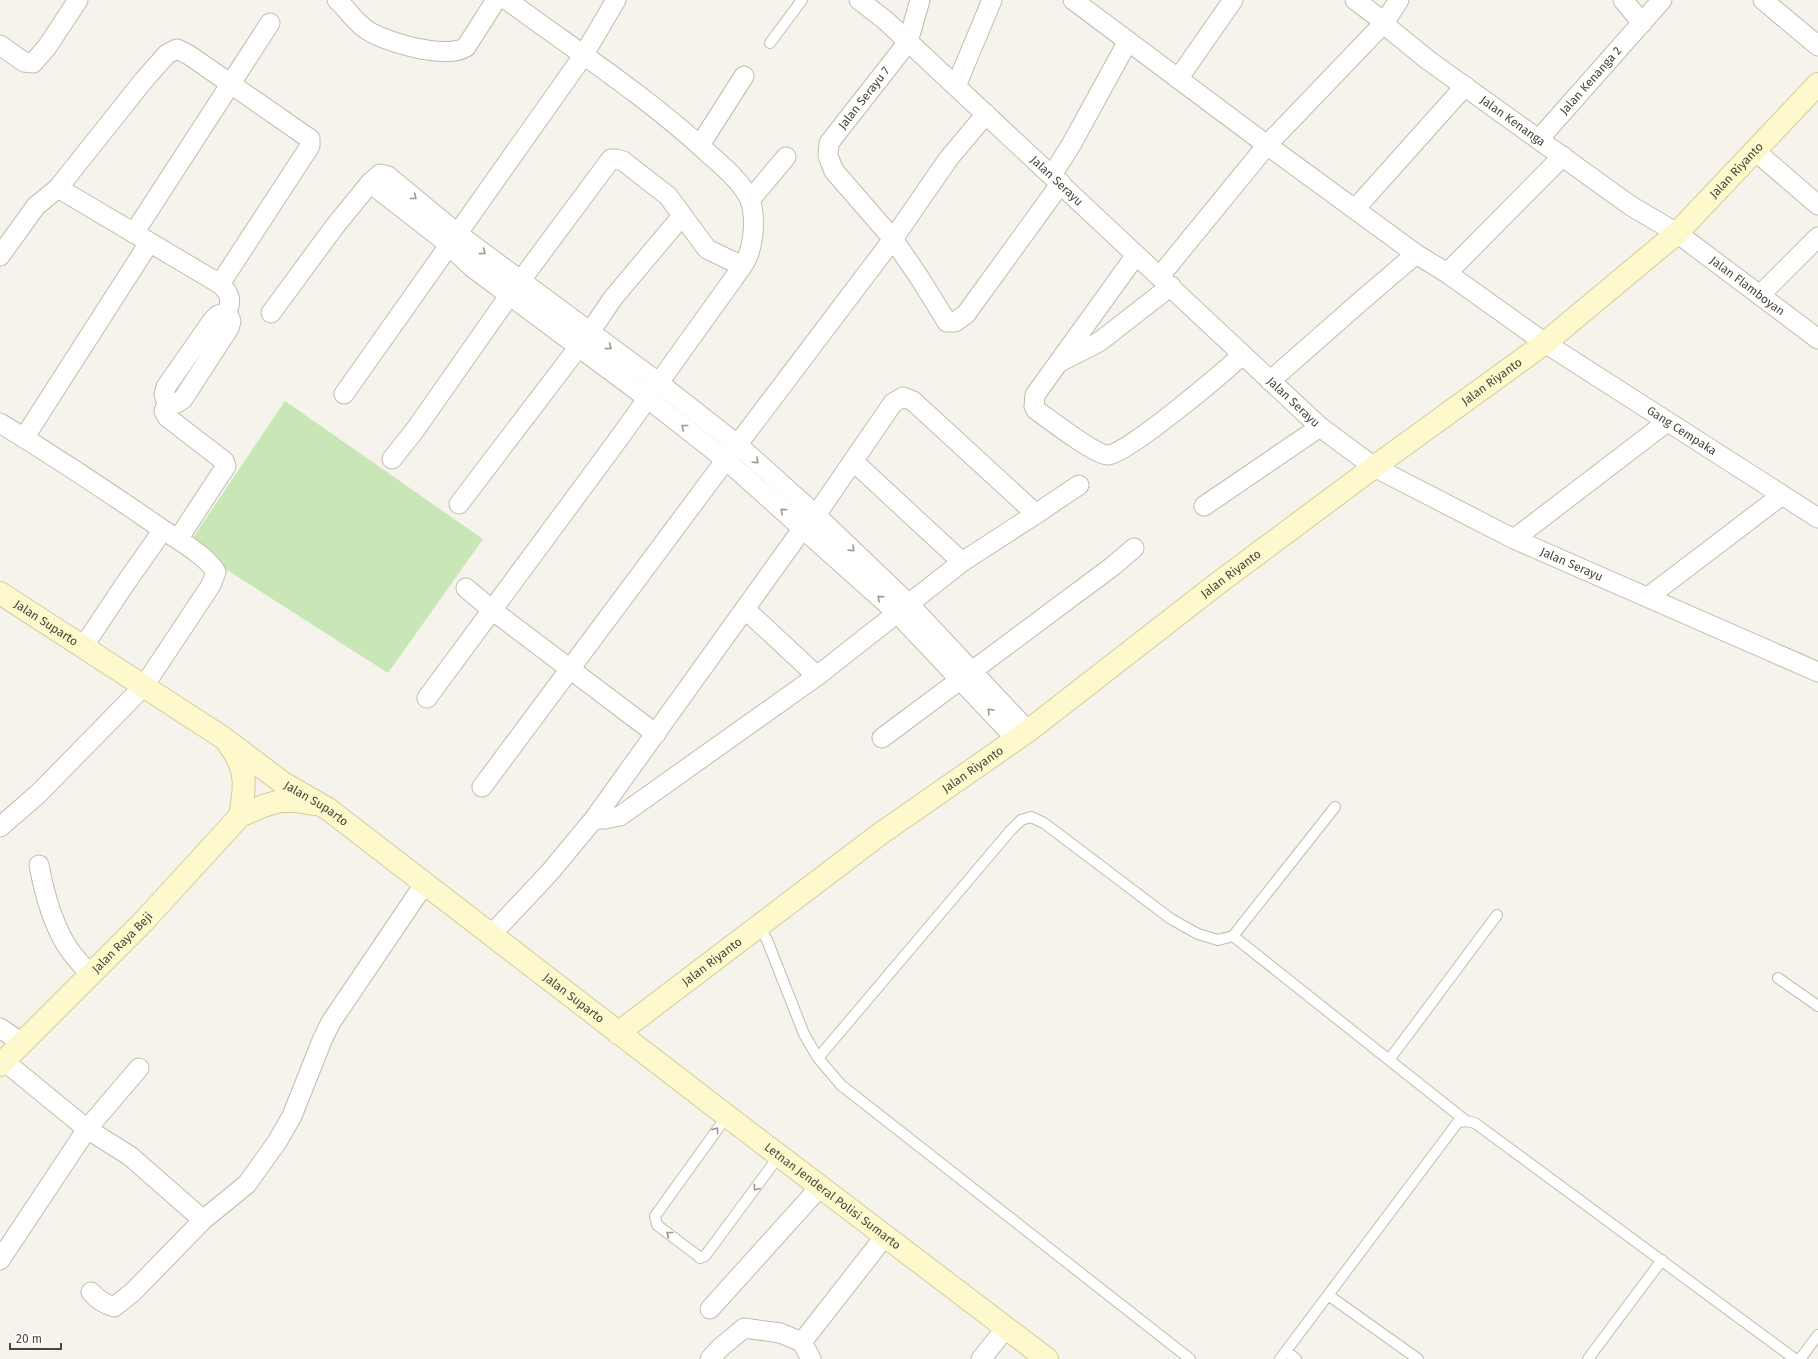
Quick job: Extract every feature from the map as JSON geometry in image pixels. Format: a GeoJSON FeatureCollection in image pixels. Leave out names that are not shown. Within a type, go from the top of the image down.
{"type":"FeatureCollection","features":[{"type":"Feature","properties":{"kind":"street"},"geometry":{"type":"LineString","coordinates":[[0,45],[24,62],[33,63],[47,47],[78,0]]}},
{"type":"Feature","properties":{"kind":"street"},"geometry":{"type":"LineString","coordinates":[[337,0],[364,28],[394,42],[448,52],[460,52],[466,47],[496,0]]}},
{"type":"Feature","properties":{"kind":"street"},"geometry":{"type":"LineString","coordinates":[[427,698],[659,383],[742,266],[746,259],[752,237],[753,218],[750,200],[731,174],[700,145],[647,102],[507,0]]}},
{"type":"Feature","properties":{"kind":"street"},"geometry":{"type":"LineString","coordinates":[[344,394],[583,56],[616,0]]}},
{"type":"Feature","properties":{"kind":"street","name":"Jalan Serayu"},"geometry":{"type":"LineString","coordinates":[[859,0],[885,20],[1320,427],[1374,467],[1514,539],[1818,672]]}},
{"type":"Feature","properties":{"kind":"street"},"geometry":{"type":"LineString","coordinates":[[908,42],[920,0]]}},
{"type":"Feature","properties":{"kind":"street"},"geometry":{"type":"LineString","coordinates":[[956,86],[992,0]]}},
{"type":"Feature","properties":{"kind":"street"},"geometry":{"type":"LineString","coordinates":[[1178,78],[1233,0]]}},
{"type":"Feature","properties":{"kind":"street","name":"Jalan Kenanga"},"geometry":{"type":"LineString","coordinates":[[1354,0],[1428,60],[1631,206],[1677,232]]}},
{"type":"Feature","properties":{"kind":"street"},"geometry":{"type":"LineString","coordinates":[[1058,363],[1099,342],[1165,281],[1267,145],[1384,23],[1399,0]]}},
{"type":"Feature","properties":{"kind":"street"},"geometry":{"type":"LineString","coordinates":[[1623,0],[1642,23]]}},
{"type":"Feature","properties":{"kind":"street","name":"Jalan Kenanga 2"},"geometry":{"type":"LineString","coordinates":[[1539,139],[1662,0]]}},
{"type":"Feature","properties":{"kind":"street"},"geometry":{"type":"LineString","coordinates":[[1763,0],[1818,46]]}},
{"type":"Feature","properties":{"kind":"street","name":"Gang Cempaka"},"geometry":{"type":"LineString","coordinates":[[1085,4],[1128,41],[1416,254],[1447,273],[1545,343],[1818,518]]}},
{"type":"Feature","properties":{"kind":"street"},"geometry":{"type":"LineString","coordinates":[[24,438],[231,85],[270,23]]}},
{"type":"Feature","properties":{"kind":"street"},"geometry":{"type":"LineString","coordinates":[[893,239],[924,284],[947,322],[955,322],[966,314],[1056,179],[1071,145],[1128,41]]}},
{"type":"Feature","properties":{"kind":"street","name":"Jalan Serayu 7"},"geometry":{"type":"LineString","coordinates":[[893,239],[834,172],[828,156],[829,143],[908,42]]}},
{"type":"Feature","properties":{"kind":"street"},"geometry":{"type":"LineString","coordinates":[[0,256],[36,206],[58,188],[144,80],[172,51],[177,49],[182,50],[310,139],[310,146],[220,284]]}},
{"type":"Feature","properties":{"kind":"street"},"geometry":{"type":"LineString","coordinates":[[700,145],[744,76]]}},
{"type":"Feature","properties":{"kind":"street","name":"Jalan Riyanto"},"geometry":{"type":"LineString","coordinates":[[618,1033],[880,834],[1022,736],[1217,584],[1374,467],[1545,343],[1677,232],[1818,84]]}},
{"type":"Feature","properties":{"kind":"street"},"geometry":{"type":"LineString","coordinates":[[1355,209],[1465,86]]}},
{"type":"Feature","properties":{"kind":"street"},"geometry":{"type":"LineString","coordinates":[[482,787],[893,239],[949,158],[986,114]]}},
{"type":"Feature","properties":{"kind":"street"},"geometry":{"type":"LineString","coordinates":[[1754,150],[1818,205]]}},
{"type":"Feature","properties":{"kind":"street"},"geometry":{"type":"LineString","coordinates":[[1447,273],[1563,156]]}},
{"type":"Feature","properties":{"kind":"street"},"geometry":{"type":"LineString","coordinates":[[750,200],[786,157]]}},
{"type":"Feature","properties":{"kind":"street"},"geometry":{"type":"LineString","coordinates":[[392,459],[611,159],[616,158],[623,161],[664,192],[707,249],[742,266]]}},
{"type":"Feature","properties":{"kind":"street"},"geometry":{"type":"LineString","coordinates":[[271,313],[335,226],[370,184],[442,239],[454,240]]}},
{"type":"Feature","properties":{"kind":"street"},"geometry":{"type":"LineString","coordinates":[[58,188],[220,284],[227,290],[230,297],[230,305],[227,313],[218,315],[212,321],[166,387],[164,394],[167,404],[164,411],[167,417],[224,460],[226,466],[170,534],[125,584],[83,647]]}},
{"type":"Feature","properties":{"kind":"street"},"geometry":{"type":"LineString","coordinates":[[459,504],[584,339],[613,298],[682,216]]}},
{"type":"Feature","properties":{"kind":"street","name":"Jalan Flamboyan"},"geometry":{"type":"LineString","coordinates":[[1677,232],[1818,338]]}},
{"type":"Feature","properties":{"kind":"street"},"geometry":{"type":"LineString","coordinates":[[1760,295],[1818,237]]}},
{"type":"Feature","properties":{"kind":"street"},"geometry":{"type":"LineString","coordinates":[[454,240],[473,268],[516,289],[584,339],[659,383],[732,452],[803,528],[902,608]]}},
{"type":"Feature","properties":{"kind":"street"},"geometry":{"type":"LineString","coordinates":[[1270,381],[1416,254]]}},
{"type":"Feature","properties":{"kind":"street"},"geometry":{"type":"LineString","coordinates":[[1136,255],[1036,395],[1034,406],[1036,410],[1093,449],[1109,456],[1128,447],[1242,355]]}},
{"type":"Feature","properties":{"kind":"street"},"geometry":{"type":"LineString","coordinates":[[584,339],[647,398],[732,452],[816,515],[1022,736]]}},
{"type":"Feature","properties":{"kind":"street"},"geometry":{"type":"LineString","coordinates":[[491,935],[550,872],[594,819],[803,528],[816,515],[893,403],[903,397],[913,401],[1036,514]]}},
{"type":"Feature","properties":{"kind":"street"},"geometry":{"type":"LineString","coordinates":[[1514,539],[1667,422]]}},
{"type":"Feature","properties":{"kind":"street"},"geometry":{"type":"LineString","coordinates":[[0,423],[64,462],[170,534],[212,566],[216,572],[211,585],[144,686],[38,794],[0,827]]}},
{"type":"Feature","properties":{"kind":"street"},"geometry":{"type":"LineString","coordinates":[[1204,506],[1320,427]]}},
{"type":"Feature","properties":{"kind":"street"},"geometry":{"type":"LineString","coordinates":[[853,461],[962,562]]}},
{"type":"Feature","properties":{"kind":"street"},"geometry":{"type":"LineString","coordinates":[[594,819],[605,819],[620,816],[817,676],[962,562],[1079,486]]}},
{"type":"Feature","properties":{"kind":"street"},"geometry":{"type":"LineString","coordinates":[[1648,598],[1782,495]]}},
{"type":"Feature","properties":{"kind":"street"},"geometry":{"type":"LineString","coordinates":[[882,738],[1113,566],[1134,548]]}},
{"type":"Feature","properties":{"kind":"street"},"geometry":{"type":"LineString","coordinates":[[466,588],[492,610],[571,668],[656,734]]}},
{"type":"Feature","properties":{"kind":"street","name":"Jalan Suparto"},"geometry":{"type":"LineString","coordinates":[[0,593],[222,737],[283,782],[328,809],[618,1033]]}},
{"type":"Feature","properties":{"kind":"street"},"geometry":{"type":"LineString","coordinates":[[745,610],[817,676]]}},
{"type":"Feature","properties":{"kind":"street"},"geometry":{"type":"LineString","coordinates":[[222,737],[236,754],[243,770],[245,790],[240,816]]}},
{"type":"Feature","properties":{"kind":"street"},"geometry":{"type":"LineString","coordinates":[[240,816],[263,806],[280,802],[310,803],[328,809]]}},
{"type":"Feature","properties":{"kind":"street","name":"Jalan Raya Beji"},"geometry":{"type":"LineString","coordinates":[[2,1063],[144,921],[240,816]]}},
{"type":"Feature","properties":{"kind":"street"},"geometry":{"type":"LineString","coordinates":[[39,865],[43,890],[53,919],[65,944],[90,974]]}},
{"type":"Feature","properties":{"kind":"street"},"geometry":{"type":"LineString","coordinates":[[91,1292],[97,1299],[108,1305],[114,1307],[118,1305],[133,1292],[203,1220],[247,1184],[277,1142],[295,1109],[314,1059],[331,1022],[424,883]]}},
{"type":"Feature","properties":{"kind":"street"},"geometry":{"type":"LineString","coordinates":[[0,1028],[22,1043]]}},
{"type":"Feature","properties":{"kind":"street","name":"Letnan Jenderal Polisi Sumarto"},"geometry":{"type":"LineString","coordinates":[[618,1033],[1047,1359]]}},
{"type":"Feature","properties":{"kind":"street"},"geometry":{"type":"LineString","coordinates":[[2,1063],[87,1129],[130,1156],[203,1220]]}},
{"type":"Feature","properties":{"kind":"street"},"geometry":{"type":"LineString","coordinates":[[0,1260],[87,1129],[139,1068]]}},
{"type":"Feature","properties":{"kind":"street"},"geometry":{"type":"LineString","coordinates":[[710,1309],[820,1187]]}},
{"type":"Feature","properties":{"kind":"street"},"geometry":{"type":"LineString","coordinates":[[802,1342],[885,1236]]}},
{"type":"Feature","properties":{"kind":"street"},"geometry":{"type":"LineString","coordinates":[[710,1359],[729,1340],[744,1328],[780,1333],[802,1342],[811,1359]]}},
{"type":"Feature","properties":{"kind":"street"},"geometry":{"type":"LineString","coordinates":[[981,1359],[1006,1328]]}},
{"type":"Feature","properties":{"kind":"lane"},"geometry":{"type":"LineString","coordinates":[[770,43],[802,0]]}},
{"type":"Feature","properties":{"kind":"lane"},"geometry":{"type":"LineString","coordinates":[[818,1058],[1010,831],[1021,820],[1031,817],[1044,823],[1171,919],[1198,934],[1218,940],[1233,936],[1335,807]]}},
{"type":"Feature","properties":{"kind":"lane"},"geometry":{"type":"LineString","coordinates":[[1389,1060],[1497,915]]}},
{"type":"Feature","properties":{"kind":"lane"},"geometry":{"type":"LineString","coordinates":[[759,926],[767,940],[804,1034],[818,1058],[841,1085],[1190,1359]]}},
{"type":"Feature","properties":{"kind":"lane"},"geometry":{"type":"LineString","coordinates":[[1233,936],[1466,1121]]}},
{"type":"Feature","properties":{"kind":"lane"},"geometry":{"type":"LineString","coordinates":[[1778,978],[1818,1006]]}},
{"type":"Feature","properties":{"kind":"lane"},"geometry":{"type":"LineString","coordinates":[[726,1116],[655,1216],[658,1225],[700,1258],[705,1256],[779,1156]]}},
{"type":"Feature","properties":{"kind":"lane"},"geometry":{"type":"LineString","coordinates":[[1296,1359],[1283,1355],[1458,1122],[1466,1121],[1475,1123],[1795,1359]]}},
{"type":"Feature","properties":{"kind":"lane"},"geometry":{"type":"LineString","coordinates":[[1588,1359],[1662,1260]]}},
{"type":"Feature","properties":{"kind":"lane"},"geometry":{"type":"LineString","coordinates":[[1328,1295],[1418,1359]]}},
{"type":"Feature","properties":{"kind":"lane"},"geometry":{"type":"LineString","coordinates":[[1800,1359],[1818,1335]]}},
{"type":"Feature","properties":{"kind":"green space"},"geometry":{"type":"Polygon","coordinates":[[[285,401],[483,539],[388,673],[188,545],[285,401]]]}}]}
